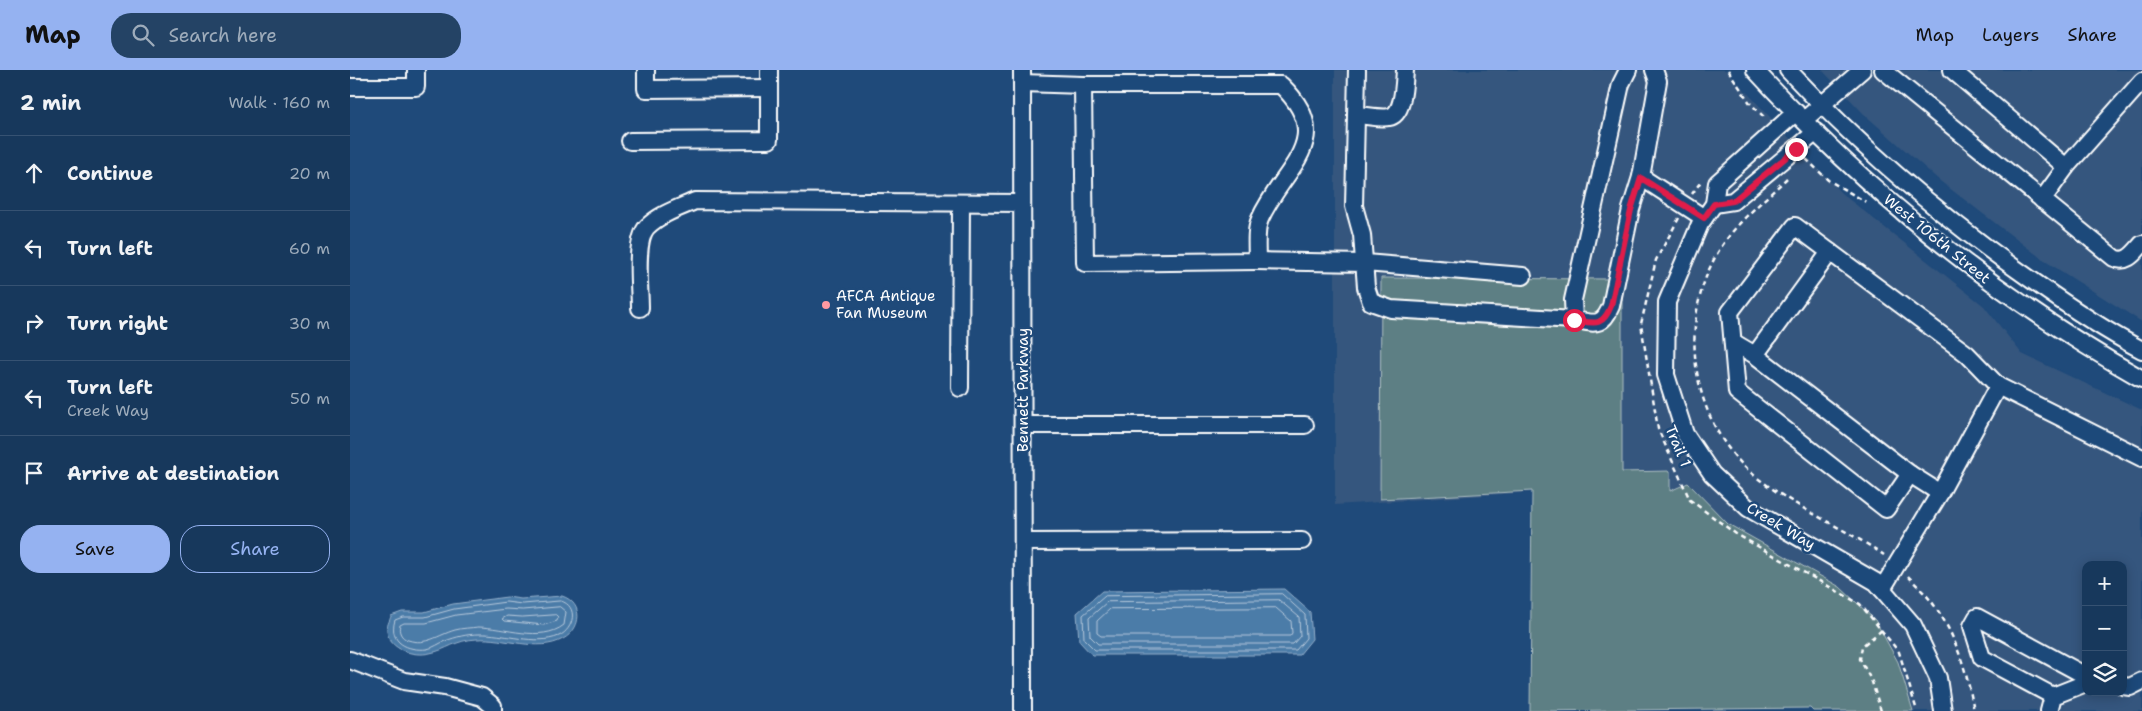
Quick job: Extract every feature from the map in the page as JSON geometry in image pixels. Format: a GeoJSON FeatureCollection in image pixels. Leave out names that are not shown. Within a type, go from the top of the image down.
{"type":"FeatureCollection","features":[{"type":"Feature","properties":{"kind":"street"},"geometry":{"type":"LineString","coordinates":[[350,87],[416,87],[416,70]]}},
{"type":"Feature","properties":{"kind":"street"},"geometry":{"type":"LineString","coordinates":[[646,70],[646,89],[769,88]]}},
{"type":"Feature","properties":{"kind":"street"},"geometry":{"type":"LineString","coordinates":[[630,141],[769,140],[769,70]]}},
{"type":"Feature","properties":{"kind":"street"},"geometry":{"type":"LineString","coordinates":[[1357,70],[1354,206],[1362,235],[1366,263],[1366,287],[1371,302],[1390,309],[1574,320],[1596,324],[1606,318],[1611,306],[1631,210],[1641,178],[1658,81],[1654,70]]}},
{"type":"Feature","properties":{"kind":"street"},"geometry":{"type":"LineString","coordinates":[[1356,115],[1390,117],[1396,113],[1400,106],[1405,70]]}},
{"type":"Feature","properties":{"kind":"street"},"geometry":{"type":"LineString","coordinates":[[1574,320],[1573,300],[1621,84],[1628,70]]}},
{"type":"Feature","properties":{"kind":"street","name":"West 106th Street"},"geometry":{"type":"LineString","coordinates":[[1755,70],[1861,176],[1904,214],[1998,287],[2083,345],[2142,378]]}},
{"type":"Feature","properties":{"kind":"street","name":"West 106th Street"},"geometry":{"type":"LineString","coordinates":[[1788,70],[1915,191],[1994,254],[2088,319],[2142,350]]}},
{"type":"Feature","properties":{"kind":"street","name":"Creek Way"},"geometry":{"type":"LineString","coordinates":[[1862,70],[1823,105],[1800,116],[1717,183],[1714,204],[1704,218],[1667,302],[1666,375],[1684,434],[1712,474],[1748,508],[1876,582],[1913,625],[1938,678],[1943,711]]}},
{"type":"Feature","properties":{"kind":"street"},"geometry":{"type":"LineString","coordinates":[[1883,70],[2120,261],[2126,260],[2142,244]]}},
{"type":"Feature","properties":{"kind":"street"},"geometry":{"type":"LineString","coordinates":[[1952,70],[2066,167]]}},
{"type":"Feature","properties":{"kind":"street"},"geometry":{"type":"LineString","coordinates":[[1022,76],[1083,85],[1281,85],[1293,96],[1302,111],[1306,130],[1304,149],[1268,203],[1259,221],[1257,261]]}},
{"type":"Feature","properties":{"kind":"street","name":"Bennett Parkway"},"geometry":{"type":"LineString","coordinates":[[1022,76],[1023,711]]}},
{"type":"Feature","properties":{"kind":"street"},"geometry":{"type":"LineString","coordinates":[[2042,200],[2066,167],[2142,81]]}},
{"type":"Feature","properties":{"kind":"street"},"geometry":{"type":"LineString","coordinates":[[1083,85],[1085,263],[1257,261],[1366,263],[1523,276]]}},
{"type":"Feature","properties":{"kind":"street"},"geometry":{"type":"LineString","coordinates":[[1714,204],[1733,201],[1816,132]]}},
{"type":"Feature","properties":{"kind":"street"},"geometry":{"type":"LineString","coordinates":[[1641,178],[1704,218]]}},
{"type":"Feature","properties":{"kind":"street"},"geometry":{"type":"LineString","coordinates":[[640,308],[640,242],[646,228],[668,212],[695,201],[1022,203]]}},
{"type":"Feature","properties":{"kind":"street"},"geometry":{"type":"LineString","coordinates":[[960,388],[961,203]]}},
{"type":"Feature","properties":{"kind":"street"},"geometry":{"type":"LineString","coordinates":[[1910,474],[1886,510],[1737,392],[1730,312],[1795,226],[1967,354],[1998,386],[2142,458]]}},
{"type":"Feature","properties":{"kind":"street"},"geometry":{"type":"LineString","coordinates":[[1755,355],[1830,252]]}},
{"type":"Feature","properties":{"kind":"street"},"geometry":{"type":"LineString","coordinates":[[1733,342],[1755,355],[1910,474],[1940,493]]}},
{"type":"Feature","properties":{"kind":"street"},"geometry":{"type":"LineString","coordinates":[[1882,589],[1940,493],[1998,386]]}},
{"type":"Feature","properties":{"kind":"street"},"geometry":{"type":"LineString","coordinates":[[1023,425],[1305,425]]}},
{"type":"Feature","properties":{"kind":"street"},"geometry":{"type":"LineString","coordinates":[[1023,542],[1302,541]]}},
{"type":"Feature","properties":{"kind":"street"},"geometry":{"type":"LineString","coordinates":[[2082,674],[1977,617],[1972,626],[1982,658],[2051,704],[2082,685]]}},
{"type":"Feature","properties":{"kind":"street"},"geometry":{"type":"LineString","coordinates":[[350,660],[404,682],[445,686],[482,697],[493,706],[493,711]]}},
{"type":"Feature","properties":{"kind":"street"},"geometry":{"type":"LineString","coordinates":[[2127,687],[2142,681]]}},
{"type":"Feature","properties":{"kind":"path"},"geometry":{"type":"LineString","coordinates":[[1728,70],[1750,102],[1765,117],[1758,124]]}},
{"type":"Feature","properties":{"kind":"path","name":"Trail 1"},"geometry":{"type":"LineString","coordinates":[[1704,178],[1697,185],[1656,260],[1641,324],[1658,430],[1690,500],[1736,534],[1860,604],[1899,652],[1918,711]]}},
{"type":"Feature","properties":{"kind":"path"},"geometry":{"type":"LineString","coordinates":[[1905,573],[1935,606],[1959,652],[1967,674],[1974,711]]}},
{"type":"Feature","properties":{"kind":"path"},"geometry":{"type":"LineString","coordinates":[[1881,711],[1872,682],[1860,659],[1862,646],[1882,630]]}},
{"type":"Feature","properties":{"kind":"shaded area"},"geometry":{"type":"Polygon","coordinates":[[[1335,70],[1726,70],[1841,193],[1984,306],[2022,354],[2142,410],[2142,711],[1813,711],[1810,708],[1530,711],[1532,492],[1335,505],[1335,70]]]}},
{"type":"Feature","properties":{"kind":"shaded area"},"geometry":{"type":"Polygon","coordinates":[[[1822,70],[2142,70],[2142,322],[2045,261],[1940,181],[1865,115],[1822,70]]]}},
{"type":"Feature","properties":{"kind":"green space"},"geometry":{"type":"Polygon","coordinates":[[[1381,278],[1622,279],[1622,472],[1670,471],[1670,491],[1688,483],[1728,524],[1840,587],[1875,620],[1898,662],[1913,711],[1813,711],[1810,708],[1530,711],[1532,491],[1380,499],[1381,278]]]}},
{"type":"Feature","properties":{"kind":"water"},"geometry":{"type":"Polygon","coordinates":[[[1284,589],[1310,612],[1312,639],[1299,655],[1092,655],[1079,641],[1077,613],[1102,591],[1284,589]]]}},
{"type":"Feature","properties":{"kind":"water"},"geometry":{"type":"Polygon","coordinates":[[[562,596],[574,604],[578,616],[577,623],[569,635],[563,639],[543,645],[477,639],[463,641],[436,652],[417,654],[403,651],[397,647],[392,643],[387,631],[391,616],[402,612],[424,612],[453,604],[507,597],[521,599],[562,596]]]}},
{"type":"Feature","properties":{"kind":"place","name":"AFCA Antique Fan Museum"},"geometry":{"type":"Point","coordinates":[826,305]}},
{"type":"Feature","properties":{"kind":"route"},"geometry":{"type":"LineString","coordinates":[[1574,320],[1596,324],[1606,318],[1611,306],[1631,210],[1641,178],[1704,218],[1714,204],[1733,201],[1796,149]]}}]}
